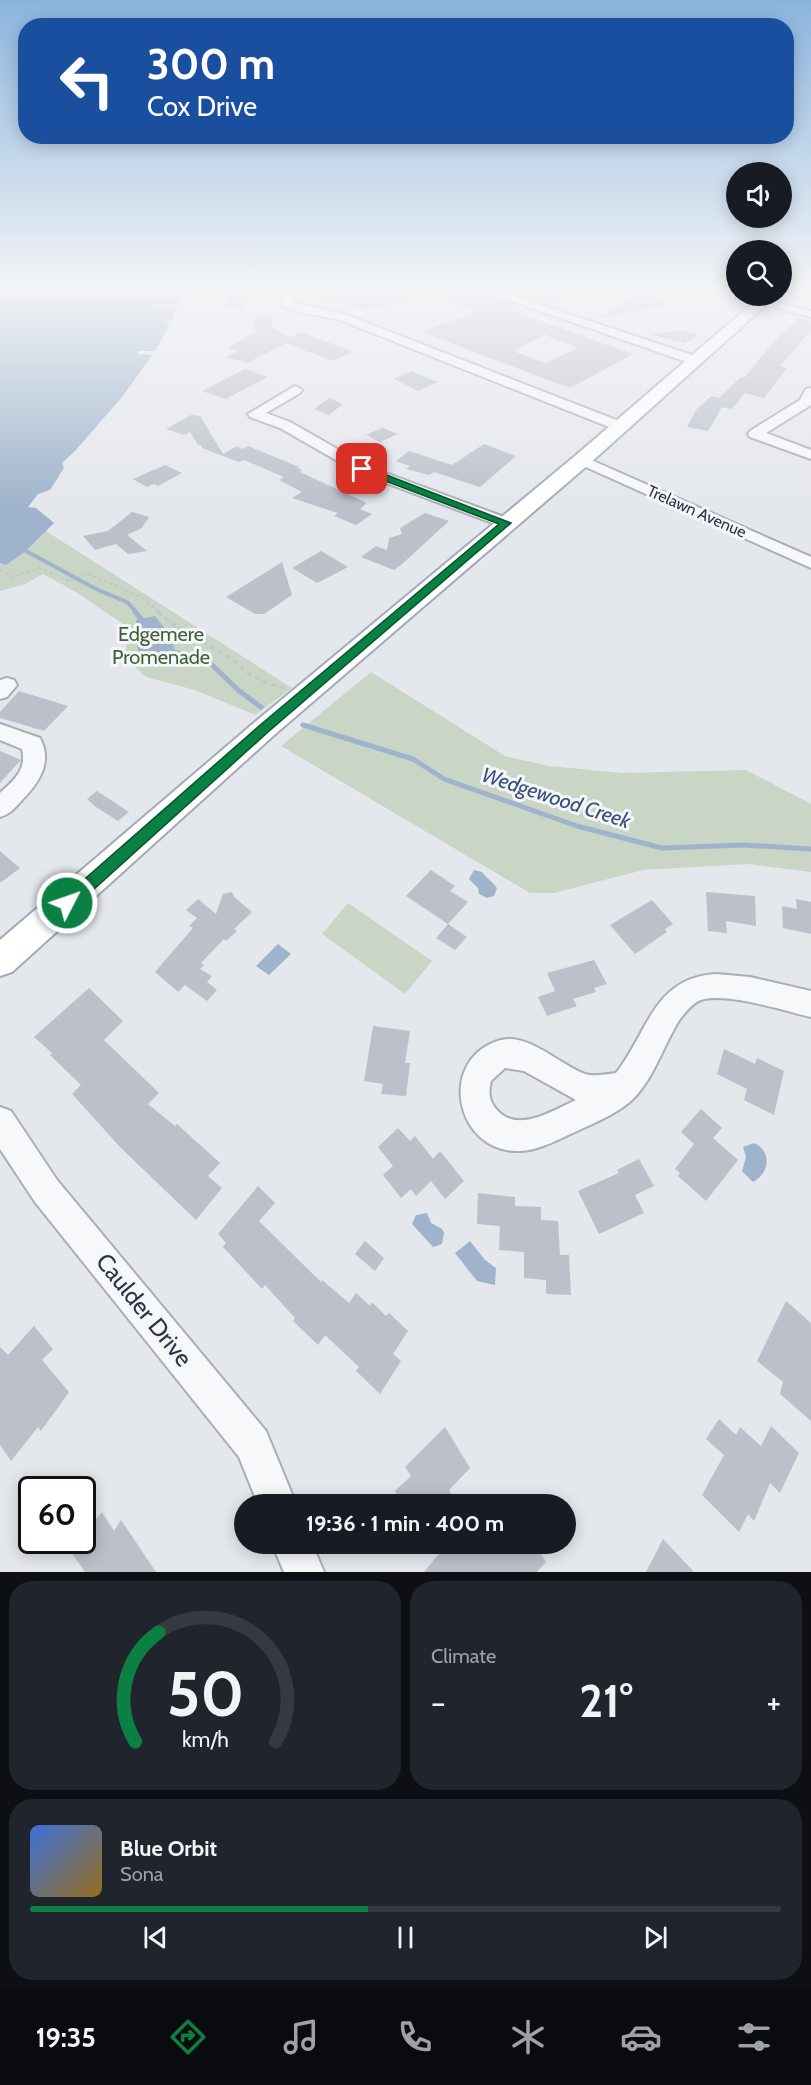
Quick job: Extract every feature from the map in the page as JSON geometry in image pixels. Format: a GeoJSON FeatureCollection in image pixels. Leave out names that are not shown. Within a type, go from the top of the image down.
{"type":"FeatureCollection","features":[{"type":"Feature","properties":{"kind":"main road"},"geometry":{"type":"LineString","coordinates":[[0,961],[158,825],[264,729],[582,460],[694,360]]}},
{"type":"Feature","properties":{"kind":"street"},"geometry":{"type":"LineString","coordinates":[[452,359],[619,426]]}},
{"type":"Feature","properties":{"kind":"street"},"geometry":{"type":"LineString","coordinates":[[295,390],[255,414],[285,425],[362,469],[506,523]]}},
{"type":"Feature","properties":{"kind":"street"},"geometry":{"type":"LineString","coordinates":[[811,392],[806,402],[755,434],[811,455]]}},
{"type":"Feature","properties":{"kind":"street","name":"Trelawn Avenue"},"geometry":{"type":"LineString","coordinates":[[582,460],[811,563]]}},
{"type":"Feature","properties":{"kind":"street"},"geometry":{"type":"LineString","coordinates":[[0,732],[32,744],[36,764],[30,777],[0,808]]}},
{"type":"Feature","properties":{"kind":"street"},"geometry":{"type":"LineString","coordinates":[[624,1088],[669,1012],[692,990],[708,986],[748,989],[811,1004]]}},
{"type":"Feature","properties":{"kind":"street","name":"Caulder Drive"},"geometry":{"type":"LineString","coordinates":[[0,1122],[46,1191],[253,1444],[273,1494]]}},
{"type":"Feature","properties":{"kind":"street"},"geometry":{"type":"LineString","coordinates":[[296,1554],[303,1572]]}},
{"type":"Feature","properties":{"kind":"path"},"geometry":{"type":"LineString","coordinates":[[0,569],[12,577],[17,577],[33,568],[40,568],[69,581],[80,574],[87,573],[141,597],[171,623],[234,661],[248,673],[267,683],[293,690]]}},
{"type":"Feature","properties":{"kind":"green space","name":"Edgemere Promenade"},"geometry":{"type":"Polygon","coordinates":[[[46,531],[292,688],[255,715],[195,690],[146,677],[128,661],[123,624],[76,592],[43,574],[25,584],[0,591],[0,563],[6,565],[26,551],[46,531]]]}},
{"type":"Feature","properties":{"kind":"green space"},"geometry":{"type":"Polygon","coordinates":[[[371,672],[505,756],[549,766],[623,773],[746,770],[811,804],[811,872],[748,864],[643,870],[554,893],[530,893],[281,746],[371,672]]]}},
{"type":"Feature","properties":{"kind":"green space"},"geometry":{"type":"Polygon","coordinates":[[[348,903],[432,961],[405,994],[322,934],[348,903]]]}},
{"type":"Feature","properties":{"kind":"water"},"geometry":{"type":"Polygon","coordinates":[[[0,359],[149,359],[123,396],[62,463],[64,468],[50,490],[38,494],[28,507],[36,508],[54,523],[26,551],[6,565],[0,563],[0,359]]]}},
{"type":"Feature","properties":{"kind":"water"},"geometry":{"type":"Polygon","coordinates":[[[155,616],[169,634],[175,650],[204,655],[200,662],[158,665],[141,661],[138,656],[136,620],[155,616]]]}},
{"type":"Feature","properties":{"kind":"water"},"geometry":{"type":"Polygon","coordinates":[[[474,870],[482,872],[496,886],[494,896],[487,898],[479,894],[478,888],[469,879],[474,870]]]}},
{"type":"Feature","properties":{"kind":"water"},"geometry":{"type":"Polygon","coordinates":[[[278,944],[291,954],[269,975],[256,966],[278,944]]]}},
{"type":"Feature","properties":{"kind":"water"},"geometry":{"type":"Polygon","coordinates":[[[754,1143],[764,1151],[767,1162],[763,1173],[753,1182],[742,1171],[746,1157],[743,1147],[754,1143]]]}},
{"type":"Feature","properties":{"kind":"water"},"geometry":{"type":"Polygon","coordinates":[[[427,1213],[431,1223],[442,1229],[444,1233],[442,1244],[433,1247],[412,1224],[416,1215],[427,1213]]]}},
{"type":"Feature","properties":{"kind":"water"},"geometry":{"type":"Polygon","coordinates":[[[470,1241],[485,1260],[496,1268],[495,1285],[477,1281],[455,1253],[470,1241]]]}},
{"type":"Feature","properties":{"kind":"building"},"geometry":{"type":"Polygon","coordinates":[[[234,359],[254,359],[247,363],[234,359]]]}},
{"type":"Feature","properties":{"kind":"building"},"geometry":{"type":"Polygon","coordinates":[[[494,359],[536,359],[546,363],[554,359],[623,359],[572,387],[494,359]]]}},
{"type":"Feature","properties":{"kind":"building"},"geometry":{"type":"Polygon","coordinates":[[[759,359],[786,359],[780,366],[787,368],[764,398],[745,393],[732,409],[722,407],[708,431],[687,427],[696,410],[711,396],[719,398],[741,377],[744,378],[759,359]]]}},
{"type":"Feature","properties":{"kind":"building"},"geometry":{"type":"Polygon","coordinates":[[[245,369],[268,377],[226,399],[202,391],[245,369]]]}},
{"type":"Feature","properties":{"kind":"building"},"geometry":{"type":"Polygon","coordinates":[[[411,371],[438,382],[418,391],[394,379],[411,371]]]}},
{"type":"Feature","properties":{"kind":"building"},"geometry":{"type":"Polygon","coordinates":[[[329,398],[343,404],[329,415],[314,409],[329,398]]]}},
{"type":"Feature","properties":{"kind":"building"},"geometry":{"type":"Polygon","coordinates":[[[191,415],[200,416],[223,454],[237,446],[242,449],[248,446],[299,467],[297,468],[302,470],[300,472],[367,503],[360,509],[372,514],[356,525],[334,516],[338,513],[292,498],[302,492],[279,480],[284,477],[244,460],[239,462],[202,448],[190,432],[184,435],[166,429],[191,415]]]}},
{"type":"Feature","properties":{"kind":"building"},"geometry":{"type":"Polygon","coordinates":[[[382,428],[398,434],[380,442],[366,435],[382,428]]]}},
{"type":"Feature","properties":{"kind":"building"},"geometry":{"type":"Polygon","coordinates":[[[484,444],[516,456],[480,487],[434,472],[429,475],[406,469],[410,466],[396,461],[409,451],[452,465],[484,444]]]}},
{"type":"Feature","properties":{"kind":"building"},"geometry":{"type":"Polygon","coordinates":[[[165,465],[182,473],[158,486],[154,484],[147,487],[133,479],[165,465]]]}},
{"type":"Feature","properties":{"kind":"building"},"geometry":{"type":"Polygon","coordinates":[[[132,512],[149,517],[142,528],[127,535],[147,551],[128,554],[116,544],[95,550],[83,536],[108,531],[132,512]]]}},
{"type":"Feature","properties":{"kind":"building"},"geometry":{"type":"Polygon","coordinates":[[[425,513],[449,521],[394,570],[361,557],[376,546],[387,550],[389,538],[402,534],[400,528],[425,513]]]}},
{"type":"Feature","properties":{"kind":"building"},"geometry":{"type":"Polygon","coordinates":[[[321,551],[348,567],[317,583],[292,568],[321,551]]]}},
{"type":"Feature","properties":{"kind":"building"},"geometry":{"type":"Polygon","coordinates":[[[282,562],[292,595],[264,614],[255,614],[226,597],[282,562]]]}},
{"type":"Feature","properties":{"kind":"building"},"geometry":{"type":"Polygon","coordinates":[[[19,691],[68,706],[44,731],[0,718],[0,712],[19,691]]]}},
{"type":"Feature","properties":{"kind":"building"},"geometry":{"type":"Polygon","coordinates":[[[0,751],[21,760],[0,783],[0,751]]]}},
{"type":"Feature","properties":{"kind":"building"},"geometry":{"type":"Polygon","coordinates":[[[97,791],[129,812],[118,821],[96,807],[87,799],[97,791]]]}},
{"type":"Feature","properties":{"kind":"building"},"geometry":{"type":"Polygon","coordinates":[[[0,851],[20,868],[0,883],[0,851]]]}},
{"type":"Feature","properties":{"kind":"building"},"geometry":{"type":"Polygon","coordinates":[[[431,870],[455,886],[450,891],[468,902],[448,924],[406,896],[431,870]]]}},
{"type":"Feature","properties":{"kind":"building"},"geometry":{"type":"Polygon","coordinates":[[[232,892],[234,897],[252,912],[234,929],[237,931],[226,941],[224,939],[201,963],[204,965],[200,969],[212,976],[207,982],[217,990],[207,1001],[185,985],[178,992],[155,972],[193,928],[189,926],[197,918],[186,910],[198,899],[216,914],[223,894],[232,892]]]}},
{"type":"Feature","properties":{"kind":"building"},"geometry":{"type":"Polygon","coordinates":[[[706,892],[755,896],[756,926],[726,921],[727,933],[708,931],[706,892]]]}},
{"type":"Feature","properties":{"kind":"building"},"geometry":{"type":"Polygon","coordinates":[[[796,899],[811,902],[811,934],[783,928],[782,906],[797,909],[796,899]]]}},
{"type":"Feature","properties":{"kind":"building"},"geometry":{"type":"Polygon","coordinates":[[[652,900],[673,924],[665,929],[667,932],[635,954],[610,925],[652,900]]]}},
{"type":"Feature","properties":{"kind":"building"},"geometry":{"type":"Polygon","coordinates":[[[448,924],[467,937],[455,950],[436,938],[448,924]]]}},
{"type":"Feature","properties":{"kind":"building"},"geometry":{"type":"Polygon","coordinates":[[[594,960],[607,984],[594,988],[596,992],[573,999],[577,1006],[547,1016],[538,997],[555,991],[547,973],[594,960]]]}},
{"type":"Feature","properties":{"kind":"building"},"geometry":{"type":"Polygon","coordinates":[[[89,988],[123,1021],[104,1040],[159,1093],[148,1104],[175,1126],[177,1124],[220,1163],[208,1176],[222,1188],[196,1220],[122,1149],[72,1094],[81,1085],[34,1037],[89,988]]]}},
{"type":"Feature","properties":{"kind":"building"},"geometry":{"type":"Polygon","coordinates":[[[373,1026],[410,1031],[405,1063],[410,1063],[406,1096],[381,1094],[383,1084],[364,1081],[373,1026]]]}},
{"type":"Feature","properties":{"kind":"building"},"geometry":{"type":"Polygon","coordinates":[[[724,1049],[755,1064],[757,1058],[784,1071],[774,1115],[744,1100],[747,1089],[717,1074],[724,1049]]]}},
{"type":"Feature","properties":{"kind":"building"},"geometry":{"type":"Polygon","coordinates":[[[701,1109],[722,1128],[713,1138],[738,1160],[706,1201],[678,1176],[680,1173],[675,1169],[694,1144],[681,1132],[701,1109]]]}},
{"type":"Feature","properties":{"kind":"building"},"geometry":{"type":"Polygon","coordinates":[[[398,1128],[410,1141],[415,1136],[433,1159],[440,1151],[464,1181],[445,1199],[431,1181],[416,1196],[411,1189],[401,1198],[383,1175],[393,1166],[378,1147],[398,1128]]]}},
{"type":"Feature","properties":{"kind":"building"},"geometry":{"type":"Polygon","coordinates":[[[639,1159],[654,1186],[635,1195],[644,1213],[599,1234],[578,1191],[619,1173],[617,1170],[639,1159]]]}},
{"type":"Feature","properties":{"kind":"building"},"geometry":{"type":"Polygon","coordinates":[[[258,1186],[275,1203],[259,1221],[321,1282],[322,1280],[349,1303],[356,1293],[370,1306],[372,1302],[386,1316],[389,1313],[408,1331],[393,1354],[401,1361],[380,1394],[356,1371],[359,1367],[325,1335],[318,1345],[293,1321],[295,1318],[265,1285],[262,1289],[223,1247],[226,1243],[218,1234],[258,1186]]]}},
{"type":"Feature","properties":{"kind":"building"},"geometry":{"type":"Polygon","coordinates":[[[478,1193],[515,1197],[515,1206],[541,1207],[541,1220],[558,1221],[560,1255],[569,1255],[571,1295],[546,1294],[546,1280],[524,1278],[524,1252],[499,1250],[500,1226],[477,1224],[478,1193]]]}},
{"type":"Feature","properties":{"kind":"building"},"geometry":{"type":"Polygon","coordinates":[[[365,1241],[384,1258],[375,1271],[355,1254],[365,1241]]]}},
{"type":"Feature","properties":{"kind":"building"},"geometry":{"type":"Polygon","coordinates":[[[786,1301],[811,1323],[811,1421],[780,1394],[783,1382],[757,1361],[786,1301]]]}},
{"type":"Feature","properties":{"kind":"building"},"geometry":{"type":"Polygon","coordinates":[[[34,1326],[53,1349],[42,1360],[69,1392],[41,1431],[38,1427],[11,1461],[0,1445],[0,1347],[8,1355],[34,1326]]]}},
{"type":"Feature","properties":{"kind":"building"},"geometry":{"type":"Polygon","coordinates":[[[719,1419],[736,1435],[740,1427],[761,1446],[771,1426],[799,1453],[780,1493],[770,1483],[754,1521],[748,1514],[739,1532],[702,1495],[724,1455],[706,1439],[719,1419]]]}},
{"type":"Feature","properties":{"kind":"building"},"geometry":{"type":"Polygon","coordinates":[[[445,1427],[470,1468],[449,1490],[452,1494],[397,1494],[395,1491],[411,1476],[405,1467],[445,1427]]]}},
{"type":"Feature","properties":{"kind":"building"},"geometry":{"type":"Polygon","coordinates":[[[102,1512],[114,1531],[121,1520],[156,1572],[85,1572],[72,1554],[96,1554],[96,1519],[102,1512]]]}},
{"type":"Feature","properties":{"kind":"building"},"geometry":{"type":"Polygon","coordinates":[[[663,1539],[694,1572],[646,1572],[663,1539]]]}},
{"type":"Feature","properties":{"kind":"building"},"geometry":{"type":"Polygon","coordinates":[[[439,1554],[541,1554],[546,1562],[537,1572],[424,1572],[439,1554]]]}},
{"type":"Feature","properties":{"kind":"waterway","name":"Wedgewood Creek"},"geometry":{"type":"LineString","coordinates":[[26,551],[98,590],[127,602],[137,613]]}},
{"type":"Feature","properties":{"kind":"waterway","name":"Wedgewood Creek"},"geometry":{"type":"LineString","coordinates":[[135,612],[145,623]]}},
{"type":"Feature","properties":{"kind":"waterway","name":"Wedgewood Creek"},"geometry":{"type":"LineString","coordinates":[[199,656],[203,656],[238,690],[261,707]]}},
{"type":"Feature","properties":{"kind":"waterway","name":"Wedgewood Creek"},"geometry":{"type":"LineString","coordinates":[[303,725],[413,759],[444,779],[577,826],[662,848],[743,845],[811,849]]}},
{"type":"Feature","properties":{"kind":"route"},"geometry":{"type":"LineString","coordinates":[[67,903],[264,729],[506,523],[362,469]]}}]}
